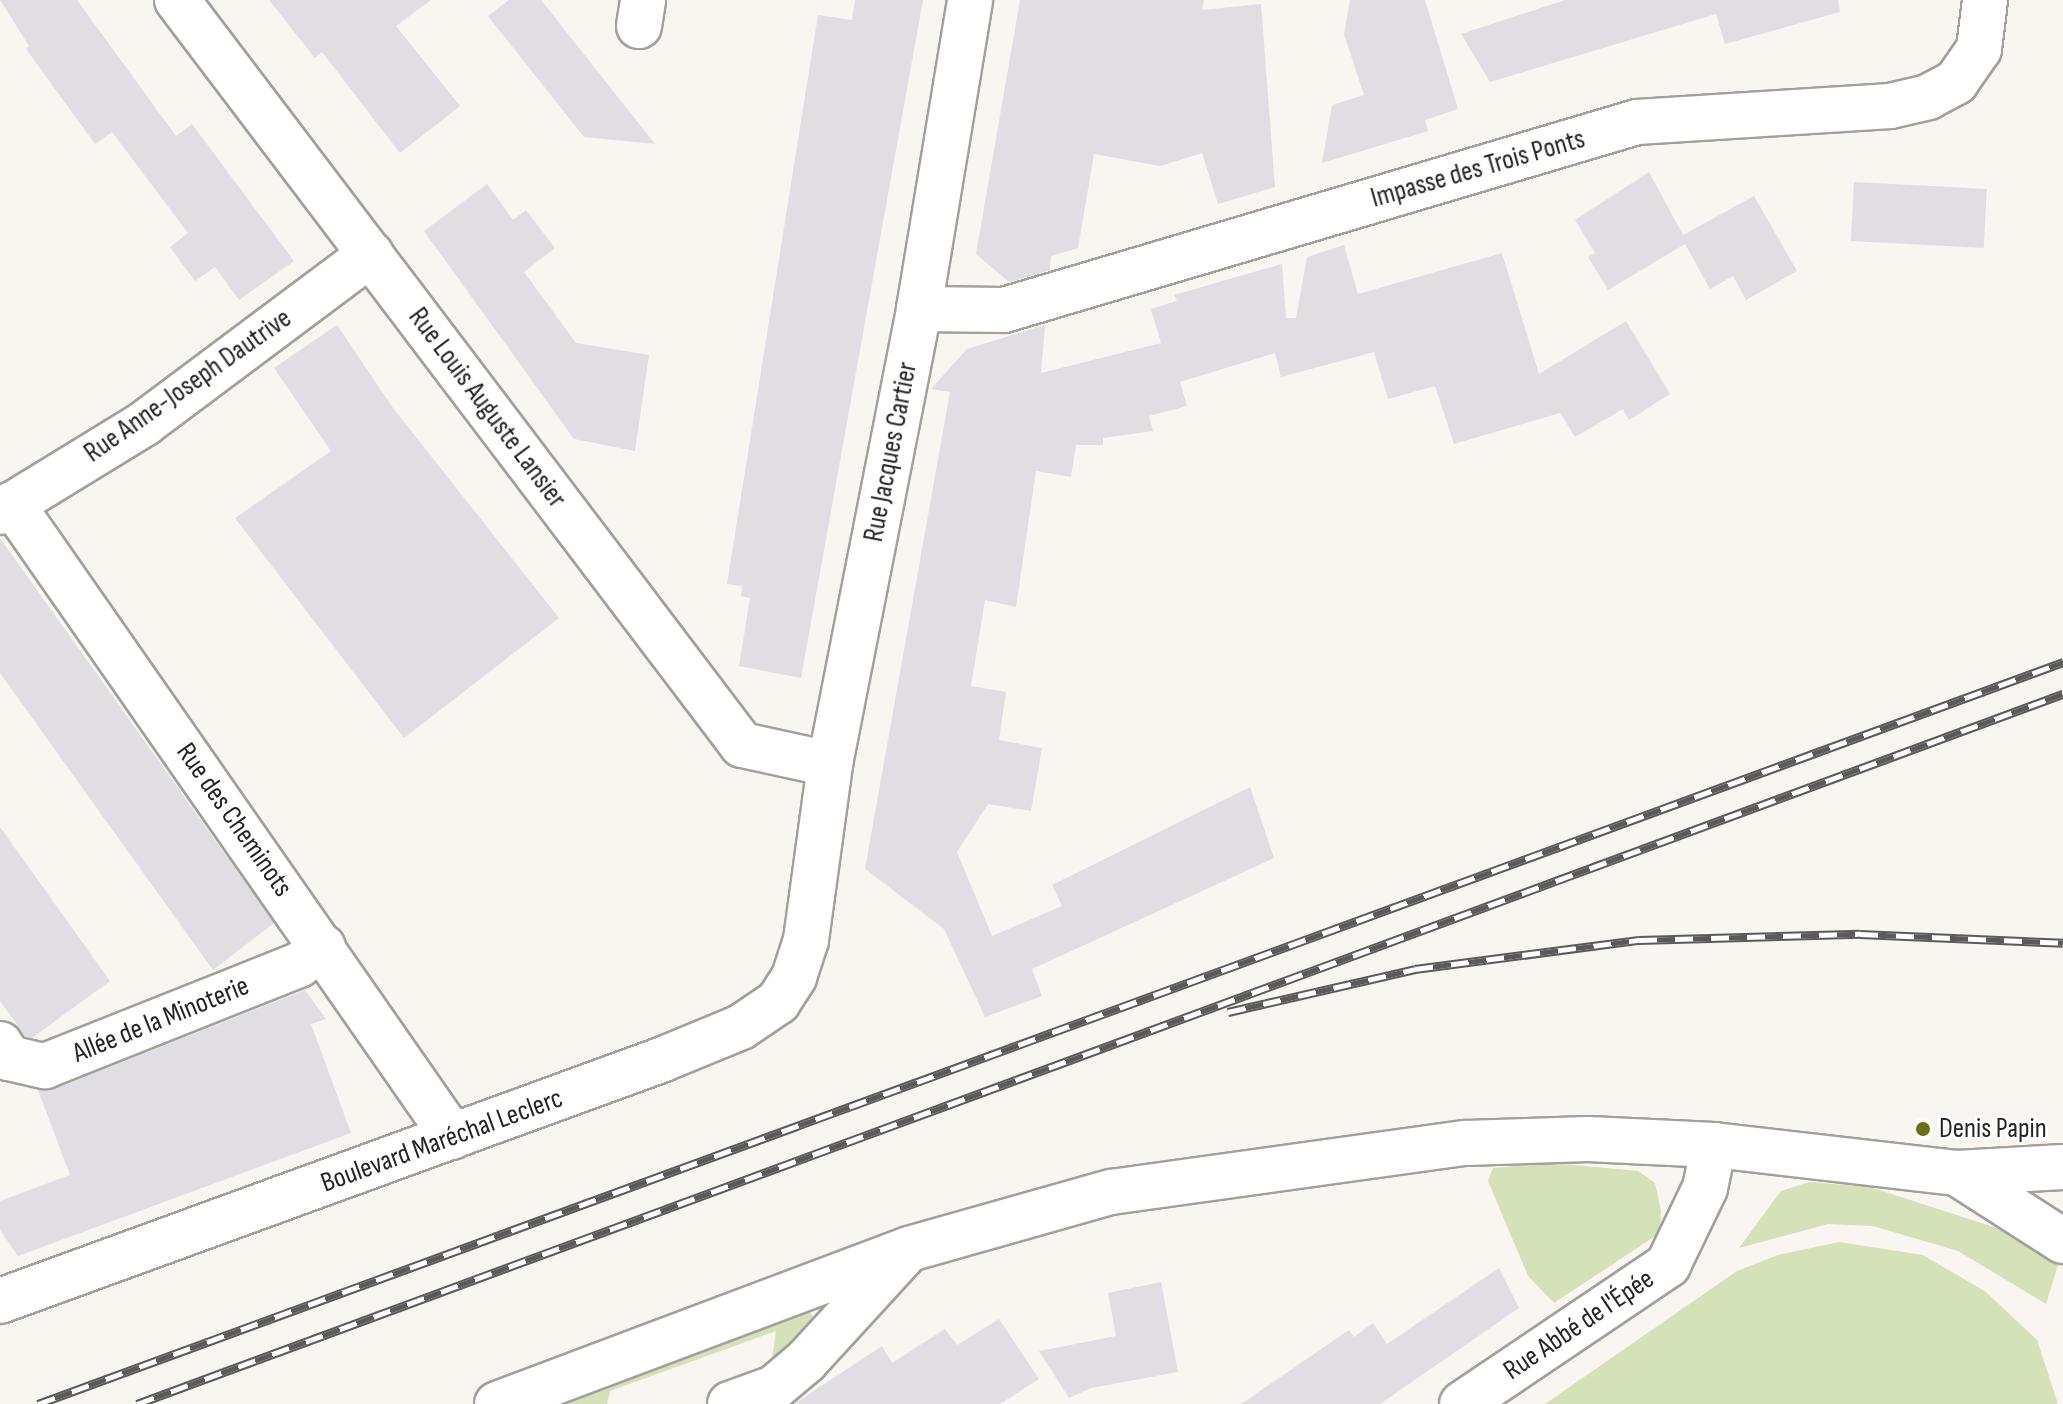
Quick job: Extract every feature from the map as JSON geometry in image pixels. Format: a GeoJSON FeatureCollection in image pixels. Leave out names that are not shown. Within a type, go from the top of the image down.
{"type":"FeatureCollection","features":[{"type":"Feature","properties":{"kind":"street","name":"Rue Louis Auguste Lansier"},"geometry":{"type":"LineString","coordinates":[[177,0],[742,745],[830,764]]}},
{"type":"Feature","properties":{"kind":"street","name":"Rue Jacques Cartier"},"geometry":{"type":"LineString","coordinates":[[811,904],[830,764],[919,309],[970,0]]}},
{"type":"Feature","properties":{"kind":"street","name":"Impasse des Trois Ponts"},"geometry":{"type":"LineString","coordinates":[[919,309],[1004,310],[1637,122],[1890,106],[1928,97],[1956,82],[1979,49],[1985,0]]}},
{"type":"Feature","properties":{"kind":"street","name":"Rue Anne-Joseph Dautrive"},"geometry":{"type":"LineString","coordinates":[[6,508],[145,423],[371,254]]}},
{"type":"Feature","properties":{"kind":"street","name":"Rue des Cheminots"},"geometry":{"type":"LineString","coordinates":[[6,508],[323,947],[453,1137]]}},
{"type":"Feature","properties":{"kind":"street","name":"Boulevard Maréchal Leclerc"},"geometry":{"type":"LineString","coordinates":[[0,1301],[453,1137],[741,1027],[778,1002],[794,977],[811,904]]}},
{"type":"Feature","properties":{"kind":"street","name":"Allée de la Minoterie"},"geometry":{"type":"LineString","coordinates":[[0,1044],[9,1058],[45,1066],[299,965],[323,947]]}},
{"type":"Feature","properties":{"kind":"street"},"geometry":{"type":"LineString","coordinates":[[497,1404],[909,1249],[1111,1192],[1481,1142],[1588,1139],[1714,1145],[1957,1173],[2063,1167]]}},
{"type":"Feature","properties":{"kind":"street","name":"Rue Abbé de l'Épée"},"geometry":{"type":"LineString","coordinates":[[1462,1404],[1668,1265],[1705,1188],[1714,1145]]}},
{"type":"Feature","properties":{"kind":"street"},"geometry":{"type":"LineString","coordinates":[[1957,1173],[2063,1241]]}},
{"type":"Feature","properties":{"kind":"street"},"geometry":{"type":"LineString","coordinates":[[730,1404],[774,1388],[806,1361],[909,1249]]}},
{"type":"Feature","properties":{"kind":"green space"},"geometry":{"type":"Polygon","coordinates":[[[1552,1163],[1638,1171],[1655,1183],[1661,1211],[1660,1233],[1554,1303],[1528,1276],[1488,1181],[1493,1168],[1552,1163]]]}},
{"type":"Feature","properties":{"kind":"green space"},"geometry":{"type":"Polygon","coordinates":[[[1809,1182],[1870,1187],[2003,1230],[2058,1265],[2046,1304],[1958,1251],[1873,1226],[1828,1224],[1739,1248],[1781,1191],[1809,1182]]]}},
{"type":"Feature","properties":{"kind":"green space"},"geometry":{"type":"Polygon","coordinates":[[[1839,1242],[1923,1255],[1986,1292],[2037,1340],[2058,1404],[1545,1404],[1737,1271],[1778,1255],[1839,1242]]]}},
{"type":"Feature","properties":{"kind":"green space"},"geometry":{"type":"Polygon","coordinates":[[[809,1311],[820,1326],[770,1373],[776,1331],[610,1391],[607,1404],[554,1404],[809,1311]]]}},
{"type":"Feature","properties":{"kind":"building"},"geometry":{"type":"Polygon","coordinates":[[[0,0],[77,0],[176,136],[192,124],[294,261],[239,300],[215,267],[195,281],[170,247],[188,233],[112,132],[95,144],[26,49],[29,46],[0,0]]]}},
{"type":"Feature","properties":{"kind":"building"},"geometry":{"type":"Polygon","coordinates":[[[269,0],[431,0],[396,26],[460,106],[400,153],[322,52],[315,58],[269,0]]]}},
{"type":"Feature","properties":{"kind":"building"},"geometry":{"type":"Polygon","coordinates":[[[509,0],[541,0],[655,144],[584,137],[488,16],[509,0]]]}},
{"type":"Feature","properties":{"kind":"building"},"geometry":{"type":"Polygon","coordinates":[[[855,0],[923,0],[801,678],[739,666],[750,598],[741,596],[742,586],[727,584],[818,15],[852,20],[855,0]]]}},
{"type":"Feature","properties":{"kind":"building"},"geometry":{"type":"Polygon","coordinates":[[[1020,0],[1204,0],[1202,10],[1261,4],[1275,187],[1218,204],[1202,153],[1160,166],[1094,154],[1078,248],[1051,256],[1050,270],[1009,282],[976,254],[1020,0]]]}},
{"type":"Feature","properties":{"kind":"building"},"geometry":{"type":"Polygon","coordinates":[[[1350,0],[1425,0],[1458,109],[1425,120],[1428,131],[1322,163],[1332,105],[1364,95],[1344,34],[1350,0]]]}},
{"type":"Feature","properties":{"kind":"building"},"geometry":{"type":"Polygon","coordinates":[[[1565,0],[1838,0],[1840,12],[1725,44],[1716,14],[1490,82],[1461,34],[1565,0]]]}},
{"type":"Feature","properties":{"kind":"building"},"geometry":{"type":"Polygon","coordinates":[[[1649,172],[1683,235],[1754,196],[1797,271],[1746,300],[1733,276],[1710,289],[1685,244],[1608,290],[1588,257],[1595,253],[1575,220],[1649,172]]]}},
{"type":"Feature","properties":{"kind":"building"},"geometry":{"type":"Polygon","coordinates":[[[1854,182],[1987,189],[1984,248],[1851,241],[1854,182]]]}},
{"type":"Feature","properties":{"kind":"building"},"geometry":{"type":"Polygon","coordinates":[[[487,184],[513,220],[526,210],[555,248],[524,272],[576,343],[649,355],[635,451],[574,439],[424,231],[487,184]]]}},
{"type":"Feature","properties":{"kind":"building"},"geometry":{"type":"Polygon","coordinates":[[[1344,245],[1358,294],[1502,253],[1539,374],[1626,321],[1670,394],[1629,420],[1623,409],[1575,437],[1560,413],[1454,444],[1435,386],[1388,399],[1374,352],[1281,377],[1275,353],[1180,382],[1187,406],[1149,416],[1153,431],[1103,438],[1103,445],[1076,445],[1071,477],[1036,471],[1016,607],[985,600],[971,686],[1006,692],[999,740],[1042,748],[1031,811],[988,804],[957,852],[992,936],[1062,906],[1052,885],[1250,787],[1274,858],[1032,969],[1042,996],[985,1017],[944,929],[865,869],[950,392],[931,389],[967,349],[1045,325],[1041,373],[1161,343],[1151,309],[1177,301],[1174,295],[1282,264],[1286,318],[1296,318],[1307,257],[1344,245]]]}},
{"type":"Feature","properties":{"kind":"building"},"geometry":{"type":"Polygon","coordinates":[[[337,325],[393,408],[559,618],[404,738],[235,518],[331,451],[274,368],[337,325]]]}},
{"type":"Feature","properties":{"kind":"building"},"geometry":{"type":"Polygon","coordinates":[[[0,538],[274,923],[213,970],[0,673],[0,538]]]}},
{"type":"Feature","properties":{"kind":"building"},"geometry":{"type":"Polygon","coordinates":[[[0,827],[110,981],[32,1038],[25,1036],[0,1001],[0,827]]]}},
{"type":"Feature","properties":{"kind":"building"},"geometry":{"type":"Polygon","coordinates":[[[305,990],[326,1019],[311,1024],[351,1133],[18,1256],[0,1230],[0,1201],[70,1175],[38,1090],[54,1089],[305,990]]]}},
{"type":"Feature","properties":{"kind":"building"},"geometry":{"type":"Polygon","coordinates":[[[1499,1268],[1519,1308],[1380,1404],[1241,1404],[1349,1330],[1354,1337],[1373,1323],[1387,1344],[1499,1268]]]}},
{"type":"Feature","properties":{"kind":"building"},"geometry":{"type":"Polygon","coordinates":[[[1161,1282],[1178,1372],[1091,1388],[1069,1398],[1039,1351],[1116,1336],[1108,1293],[1161,1282]]]}},
{"type":"Feature","properties":{"kind":"building"},"geometry":{"type":"Polygon","coordinates":[[[999,1319],[1039,1379],[1000,1404],[794,1404],[882,1346],[892,1363],[945,1329],[957,1345],[999,1319]]]}},
{"type":"Feature","properties":{"kind":"railway"},"geometry":{"type":"LineString","coordinates":[[38,1404],[2063,662]]}},
{"type":"Feature","properties":{"kind":"railway"},"geometry":{"type":"LineString","coordinates":[[137,1404],[2063,694]]}},
{"type":"Feature","properties":{"kind":"railway"},"geometry":{"type":"LineString","coordinates":[[1228,1012],[1415,969],[1639,940],[1860,934],[2063,943]]}},
{"type":"Feature","properties":{"kind":"place","name":"Denis Papin"},"geometry":{"type":"Point","coordinates":[1923,1129]}}]}
